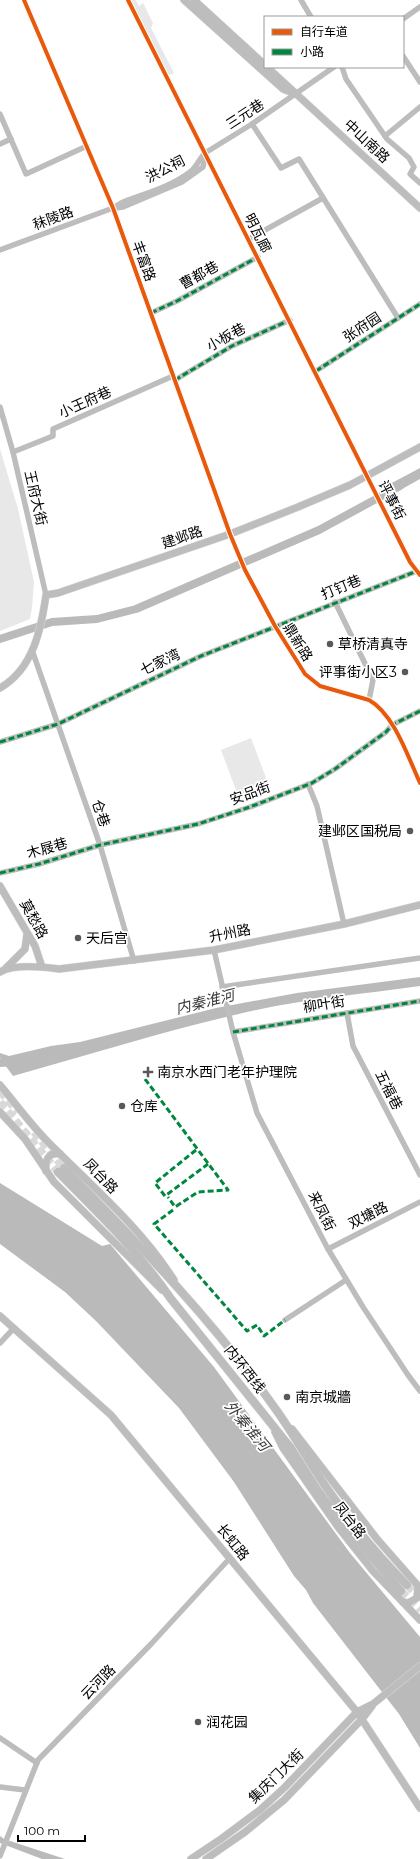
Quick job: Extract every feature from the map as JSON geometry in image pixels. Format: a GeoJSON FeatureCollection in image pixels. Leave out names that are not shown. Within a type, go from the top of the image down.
{"type":"FeatureCollection","features":[{"type":"Feature","properties":{"kind":"highway","name":"内环西线"},"geometry":{"type":"LineString","coordinates":[[61,1170],[180,1288],[277,1411],[327,1488],[404,1588],[383,1572],[343,1524],[318,1491],[290,1448],[171,1299],[154,1274],[61,1170]]}},
{"type":"Feature","properties":{"kind":"main road","name":"中山南路"},"geometry":{"type":"LineString","coordinates":[[184,0],[284,89],[297,94]]}},
{"type":"Feature","properties":{"kind":"main road"},"geometry":{"type":"LineString","coordinates":[[194,0],[264,64]]}},
{"type":"Feature","properties":{"kind":"main road","name":"中山南路"},"geometry":{"type":"LineString","coordinates":[[268,68],[419,205]]}},
{"type":"Feature","properties":{"kind":"main road","name":"建邺路"},"geometry":{"type":"LineString","coordinates":[[46,595],[58,593],[230,534],[304,504],[367,476],[420,447]]}},
{"type":"Feature","properties":{"kind":"main road"},"geometry":{"type":"LineString","coordinates":[[0,688],[12,681],[24,668],[38,634],[46,595]]}},
{"type":"Feature","properties":{"kind":"main road","name":"莫愁路"},"geometry":{"type":"LineString","coordinates":[[0,886],[35,946],[42,967]]}},
{"type":"Feature","properties":{"kind":"main road","name":"升州路"},"geometry":{"type":"LineString","coordinates":[[2,970],[42,967],[59,969],[214,950],[344,924],[420,905]]}},
{"type":"Feature","properties":{"kind":"main road"},"geometry":{"type":"LineString","coordinates":[[2,970],[25,949],[27,933]]}},
{"type":"Feature","properties":{"kind":"main road","name":"凤台路"},"geometry":{"type":"LineString","coordinates":[[0,1085],[48,1142],[153,1250],[180,1288]]}},
{"type":"Feature","properties":{"kind":"main road"},"geometry":{"type":"LineString","coordinates":[[0,1112],[25,1139],[54,1182],[171,1299]]}},
{"type":"Feature","properties":{"kind":"main road"},"geometry":{"type":"LineString","coordinates":[[46,1171],[45,1162],[48,1157],[55,1153],[60,1154]]}},
{"type":"Feature","properties":{"kind":"main road","name":"长虹路"},"geometry":{"type":"LineString","coordinates":[[0,1316],[111,1415],[357,1712],[420,1808]]}},
{"type":"Feature","properties":{"kind":"main road","name":"凤台路"},"geometry":{"type":"LineString","coordinates":[[277,1411],[303,1442],[378,1539],[419,1587]]}},
{"type":"Feature","properties":{"kind":"main road","name":"凤台路"},"geometry":{"type":"LineString","coordinates":[[272,1427],[283,1448],[315,1496],[373,1571],[420,1620]]}},
{"type":"Feature","properties":{"kind":"main road"},"geometry":{"type":"LineString","coordinates":[[403,1602],[408,1603],[417,1598],[419,1587]]}},
{"type":"Feature","properties":{"kind":"main road","name":"集庆门大街"},"geometry":{"type":"LineString","coordinates":[[191,1859],[260,1810],[284,1788],[357,1712],[374,1703],[420,1666]]}},
{"type":"Feature","properties":{"kind":"main road","name":"集庆门大街"},"geometry":{"type":"LineString","coordinates":[[206,1859],[245,1832],[284,1800],[362,1719],[374,1703]]}},
{"type":"Feature","properties":{"kind":"street","name":"丰富路"},"geometry":{"type":"LineString","coordinates":[[24,0],[114,208],[230,534]]}},
{"type":"Feature","properties":{"kind":"street","name":"明瓦廊"},"geometry":{"type":"LineString","coordinates":[[128,0],[316,371],[367,476]]}},
{"type":"Feature","properties":{"kind":"street"},"geometry":{"type":"LineString","coordinates":[[301,0],[310,16]]}},
{"type":"Feature","properties":{"kind":"street"},"geometry":{"type":"LineString","coordinates":[[404,18],[420,7]]}},
{"type":"Feature","properties":{"kind":"street"},"geometry":{"type":"LineString","coordinates":[[404,58],[420,82]]}},
{"type":"Feature","properties":{"kind":"street","name":"三元巷"},"geometry":{"type":"LineString","coordinates":[[205,153],[252,124],[333,68]]}},
{"type":"Feature","properties":{"kind":"street"},"geometry":{"type":"LineString","coordinates":[[342,68],[346,79],[384,136],[408,158],[414,167],[410,174],[420,183]]}},
{"type":"Feature","properties":{"kind":"street"},"geometry":{"type":"LineString","coordinates":[[384,136],[420,107]]}},
{"type":"Feature","properties":{"kind":"street"},"geometry":{"type":"LineString","coordinates":[[0,114],[26,174],[87,146]]}},
{"type":"Feature","properties":{"kind":"street"},"geometry":{"type":"LineString","coordinates":[[252,124],[282,168],[299,159],[398,318]]}},
{"type":"Feature","properties":{"kind":"street"},"geometry":{"type":"LineString","coordinates":[[0,144],[12,139]]}},
{"type":"Feature","properties":{"kind":"street","name":"洪公祠"},"geometry":{"type":"LineString","coordinates":[[114,208],[121,203],[185,175],[196,167],[200,158],[205,153]]}},
{"type":"Feature","properties":{"kind":"street"},"geometry":{"type":"LineString","coordinates":[[249,239],[323,198]]}},
{"type":"Feature","properties":{"kind":"street","name":"秣陵路"},"geometry":{"type":"LineString","coordinates":[[0,250],[114,208]]}},
{"type":"Feature","properties":{"kind":"street","name":"曹都巷"},"geometry":{"type":"LineString","coordinates":[[151,313],[177,302],[258,257]]}},
{"type":"Feature","properties":{"kind":"street","name":"张府园"},"geometry":{"type":"LineString","coordinates":[[316,371],[420,304]]}},
{"type":"Feature","properties":{"kind":"street","name":"小板巷"},"geometry":{"type":"LineString","coordinates":[[174,378],[232,346],[290,320]]}},
{"type":"Feature","properties":{"kind":"street","name":"小王府巷"},"geometry":{"type":"LineString","coordinates":[[13,452],[53,436],[53,429],[174,378]]}},
{"type":"Feature","properties":{"kind":"street","name":"王府大街"},"geometry":{"type":"LineString","coordinates":[[0,407],[13,452],[46,595]]}},
{"type":"Feature","properties":{"kind":"street","name":"评事街"},"geometry":{"type":"LineString","coordinates":[[367,476],[383,504],[410,562],[418,573]]}},
{"type":"Feature","properties":{"kind":"street","name":"鼎新路"},"geometry":{"type":"LineString","coordinates":[[230,534],[245,570],[275,626],[305,674],[320,686],[369,700],[382,711],[392,725],[420,782]]}},
{"type":"Feature","properties":{"kind":"street","name":"打钉巷"},"geometry":{"type":"LineString","coordinates":[[275,626],[336,602],[418,573]]}},
{"type":"Feature","properties":{"kind":"street"},"geometry":{"type":"LineString","coordinates":[[336,602],[373,680],[369,700]]}},
{"type":"Feature","properties":{"kind":"street","name":"七家湾"},"geometry":{"type":"LineString","coordinates":[[0,742],[58,724],[187,662],[275,626]]}},
{"type":"Feature","properties":{"kind":"street","name":"仓巷"},"geometry":{"type":"LineString","coordinates":[[32,650],[100,845],[134,961]]}},
{"type":"Feature","properties":{"kind":"street","name":"安品街"},"geometry":{"type":"LineString","coordinates":[[100,845],[198,824],[308,784],[335,769],[386,732],[392,725],[420,711]]}},
{"type":"Feature","properties":{"kind":"street"},"geometry":{"type":"LineString","coordinates":[[308,784],[317,806],[344,924]]}},
{"type":"Feature","properties":{"kind":"street","name":"木屐巷"},"geometry":{"type":"LineString","coordinates":[[0,873],[39,864],[100,845]]}},
{"type":"Feature","properties":{"kind":"street"},"geometry":{"type":"LineString","coordinates":[[214,950],[222,987],[420,958]]}},
{"type":"Feature","properties":{"kind":"street","name":"来凤街"},"geometry":{"type":"LineString","coordinates":[[222,987],[232,1030],[258,1113],[328,1249],[346,1280],[400,1363],[420,1390]]}},
{"type":"Feature","properties":{"kind":"street","name":"柳叶街"},"geometry":{"type":"LineString","coordinates":[[232,1030],[420,1001]]}},
{"type":"Feature","properties":{"kind":"street","name":"五福巷"},"geometry":{"type":"LineString","coordinates":[[347,1013],[353,1046],[420,1175]]}},
{"type":"Feature","properties":{"kind":"street","name":"双塘路"},"geometry":{"type":"LineString","coordinates":[[328,1249],[420,1202]]}},
{"type":"Feature","properties":{"kind":"street"},"geometry":{"type":"LineString","coordinates":[[285,1320],[346,1280]]}},
{"type":"Feature","properties":{"kind":"street"},"geometry":{"type":"LineString","coordinates":[[0,1343],[14,1328]]}},
{"type":"Feature","properties":{"kind":"street","name":"云河路"},"geometry":{"type":"LineString","coordinates":[[1,1854],[25,1790],[37,1763],[152,1643],[230,1558]]}},
{"type":"Feature","properties":{"kind":"street"},"geometry":{"type":"LineString","coordinates":[[0,1738],[37,1763]]}},
{"type":"Feature","properties":{"kind":"street"},"geometry":{"type":"LineString","coordinates":[[0,1787],[25,1790]]}},
{"type":"Feature","properties":{"kind":"shaded area"},"geometry":{"type":"Polygon","coordinates":[[[131,0],[136,0],[139,6],[143,3],[153,23],[151,28],[174,73],[169,75],[131,0]]]}},
{"type":"Feature","properties":{"kind":"shaded area"},"geometry":{"type":"Polygon","coordinates":[[[0,449],[18,509],[34,582],[30,619],[0,631],[0,449]]]}},
{"type":"Feature","properties":{"kind":"shaded area"},"geometry":{"type":"Polygon","coordinates":[[[251,738],[269,786],[239,798],[221,750],[251,738]]]}},
{"type":"Feature","properties":{"kind":"water"},"geometry":{"type":"Polygon","coordinates":[[[420,468],[420,479],[393,494],[388,485],[420,468]]]}},
{"type":"Feature","properties":{"kind":"water"},"geometry":{"type":"Polygon","coordinates":[[[420,977],[420,986],[268,1007],[159,1034],[13,1076],[0,1058],[0,1053],[9,1056],[51,1046],[80,1042],[216,1008],[297,993],[420,977]]]}},
{"type":"Feature","properties":{"kind":"water","name":"外秦淮河"},"geometry":{"type":"Polygon","coordinates":[[[0,1183],[102,1246],[110,1244],[214,1367],[350,1553],[420,1637],[420,1748],[399,1714],[313,1603],[306,1590],[294,1576],[234,1482],[179,1408],[96,1321],[65,1292],[0,1244],[0,1183]]]}},
{"type":"Feature","properties":{"kind":"water"},"geometry":{"type":"Polygon","coordinates":[[[0,1836],[4,1839],[65,1859],[42,1859],[0,1843],[0,1836]]]}},
{"type":"Feature","properties":{"kind":"waterway"},"geometry":{"type":"LineString","coordinates":[[0,639],[52,622],[97,619],[136,609],[319,530],[400,486]]}},
{"type":"Feature","properties":{"kind":"waterway","name":"内秦淮河"},"geometry":{"type":"LineString","coordinates":[[0,1063],[14,1062]]}},
{"type":"Feature","properties":{"kind":"tunnel"},"geometry":{"type":"LineString","coordinates":[[0,1091],[18,1112]]}},
{"type":"Feature","properties":{"kind":"tunnel"},"geometry":{"type":"LineString","coordinates":[[0,1102],[58,1172]]}},
{"type":"Feature","properties":{"kind":"tunnel"},"geometry":{"type":"LineString","coordinates":[[34,1132],[64,1168]]}},
{"type":"Feature","properties":{"kind":"tunnel"},"geometry":{"type":"LineString","coordinates":[[407,1585],[420,1599]]}},
{"type":"Feature","properties":{"kind":"tunnel"},"geometry":{"type":"LineString","coordinates":[[401,1591],[420,1611]]}},
{"type":"Feature","properties":{"kind":"marked path"},"geometry":{"type":"LineString","coordinates":[[151,313],[177,301],[258,257]]}},
{"type":"Feature","properties":{"kind":"marked path"},"geometry":{"type":"LineString","coordinates":[[316,371],[420,304]]}},
{"type":"Feature","properties":{"kind":"marked path"},"geometry":{"type":"LineString","coordinates":[[175,380],[232,346],[290,320]]}},
{"type":"Feature","properties":{"kind":"marked path"},"geometry":{"type":"LineString","coordinates":[[0,742],[58,724],[201,656],[417,571]]}},
{"type":"Feature","properties":{"kind":"marked path"},"geometry":{"type":"LineString","coordinates":[[0,873],[39,864],[100,845],[198,824],[250,807],[312,783],[335,769],[386,732],[392,725],[420,711]]}},
{"type":"Feature","properties":{"kind":"marked path"},"geometry":{"type":"LineString","coordinates":[[233,1032],[420,1001]]}},
{"type":"Feature","properties":{"kind":"marked path"},"geometry":{"type":"LineString","coordinates":[[145,1079],[228,1190],[198,1192],[175,1207],[168,1197]]}},
{"type":"Feature","properties":{"kind":"marked path"},"geometry":{"type":"LineString","coordinates":[[196,1150],[155,1183],[165,1196],[208,1164]]}},
{"type":"Feature","properties":{"kind":"marked path"},"geometry":{"type":"LineString","coordinates":[[173,1210],[154,1224],[247,1331],[257,1325],[264,1336],[285,1320]]}},
{"type":"Feature","properties":{"kind":"cycle path"},"geometry":{"type":"LineString","coordinates":[[24,0],[113,208],[230,534],[245,570],[275,626],[305,674],[320,686],[369,700],[378,707],[386,715],[393,726],[420,783]]}},
{"type":"Feature","properties":{"kind":"cycle path"},"geometry":{"type":"LineString","coordinates":[[128,0],[410,562],[420,575]]}},
{"type":"Feature","properties":{"kind":"place","name":"草桥清真寺"},"geometry":{"type":"Point","coordinates":[330,644]}},
{"type":"Feature","properties":{"kind":"place","name":"评事街小区3"},"geometry":{"type":"Point","coordinates":[405,672]}},
{"type":"Feature","properties":{"kind":"place","name":"建邺区国税局"},"geometry":{"type":"Point","coordinates":[410,831]}},
{"type":"Feature","properties":{"kind":"place","name":"天后宫"},"geometry":{"type":"Point","coordinates":[78,938]}},
{"type":"Feature","properties":{"kind":"place","name":"南京水西门老年护理院"},"geometry":{"type":"Point","coordinates":[148,1072]}},
{"type":"Feature","properties":{"kind":"place","name":"仓库"},"geometry":{"type":"Point","coordinates":[122,1106]}},
{"type":"Feature","properties":{"kind":"place","name":"南京城牆"},"geometry":{"type":"Point","coordinates":[287,1397]}},
{"type":"Feature","properties":{"kind":"place","name":"润花园"},"geometry":{"type":"Point","coordinates":[198,1722]}}]}
